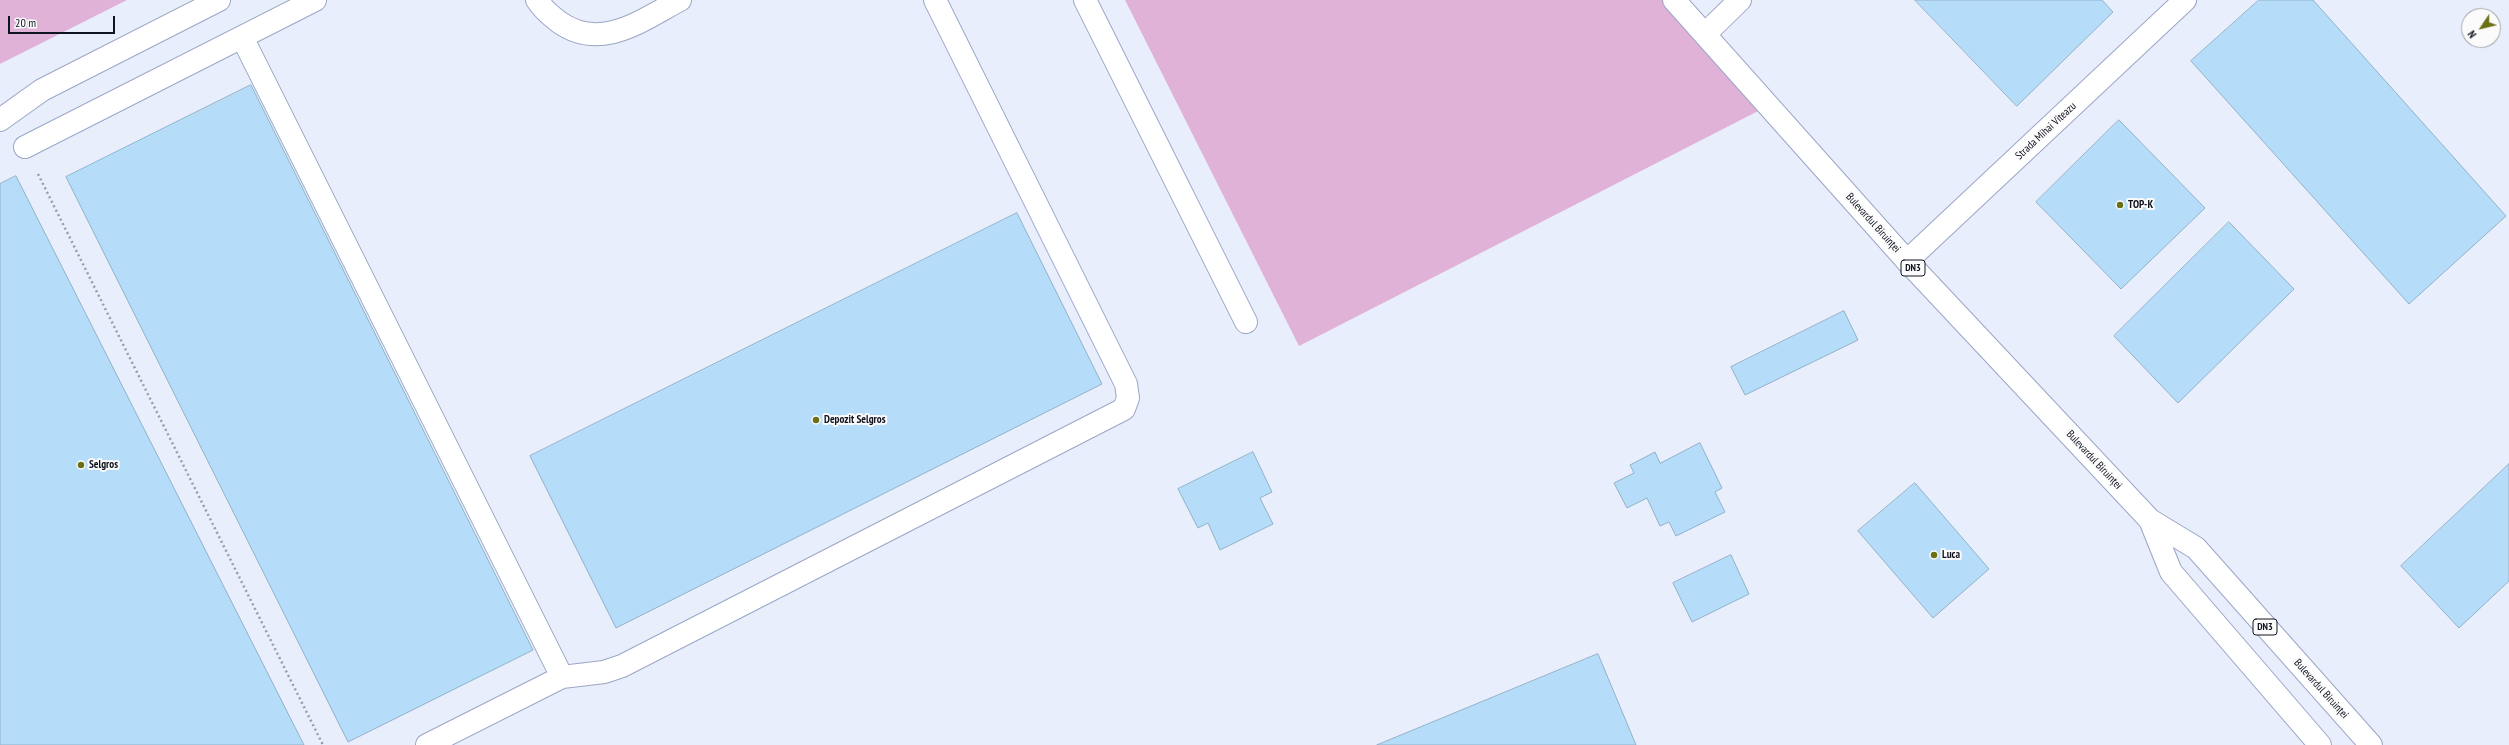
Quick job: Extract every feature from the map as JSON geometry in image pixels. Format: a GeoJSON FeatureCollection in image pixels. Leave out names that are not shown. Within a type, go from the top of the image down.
{"type":"FeatureCollection","features":[{"type":"Feature","properties":{"kind":"main road"},"geometry":{"type":"LineString","coordinates":[[0,120],[42,90],[219,0]]}},
{"type":"Feature","properties":{"kind":"main road"},"geometry":{"type":"LineString","coordinates":[[25,147],[315,0]]}},
{"type":"Feature","properties":{"kind":"main road"},"geometry":{"type":"LineString","coordinates":[[537,0],[552,17],[571,31],[592,35],[614,33],[680,0]]}},
{"type":"Feature","properties":{"kind":"main road"},"geometry":{"type":"LineString","coordinates":[[427,745],[562,677],[604,672],[622,666],[1124,410],[1128,398],[1126,384],[935,0]]}},
{"type":"Feature","properties":{"kind":"main road"},"geometry":{"type":"LineString","coordinates":[[1085,0],[1246,322]]}},
{"type":"Feature","properties":{"kind":"main road"},"geometry":{"type":"LineString","coordinates":[[1705,34],[1740,0]]}},
{"type":"Feature","properties":{"kind":"main road","name":"Strada Mihai Viteazu"},"geometry":{"type":"LineString","coordinates":[[1907,261],[2185,0]]}},
{"type":"Feature","properties":{"kind":"main road","name":"Bulevardul Biruinței"},"geometry":{"type":"LineString","coordinates":[[1676,3],[1907,261],[2150,520],[2196,548],[2370,745]]}},
{"type":"Feature","properties":{"kind":"main road"},"geometry":{"type":"LineString","coordinates":[[242,37],[562,677]]}},
{"type":"Feature","properties":{"kind":"main road","name":"Bulevardul Biruinței"},"geometry":{"type":"LineString","coordinates":[[2150,520],[2171,572],[2320,745]]}},
{"type":"Feature","properties":{"kind":"main road"},"geometry":{"type":"LineString","coordinates":[[2297,719],[2305,745]]}},
{"type":"Feature","properties":{"kind":"path"},"geometry":{"type":"LineString","coordinates":[[25,147],[324,745]]}},
{"type":"Feature","properties":{"kind":"shaded area"},"geometry":{"type":"Polygon","coordinates":[[[0,0],[127,0],[0,64],[0,0]]]}},
{"type":"Feature","properties":{"kind":"shaded area"},"geometry":{"type":"Polygon","coordinates":[[[1125,0],[1671,0],[1768,106],[1299,346],[1125,0]]]}},
{"type":"Feature","properties":{"kind":"building"},"geometry":{"type":"Polygon","coordinates":[[[1915,0],[2102,0],[2113,12],[2017,106],[1915,0]]]}},
{"type":"Feature","properties":{"kind":"building"},"geometry":{"type":"Polygon","coordinates":[[[2259,0],[2313,0],[2506,216],[2409,304],[2191,61],[2259,0]]]}},
{"type":"Feature","properties":{"kind":"building"},"geometry":{"type":"Polygon","coordinates":[[[251,85],[533,650],[348,742],[66,177],[251,85]]]}},
{"type":"Feature","properties":{"kind":"building","name":"TOP-K"},"geometry":{"type":"Polygon","coordinates":[[[2119,120],[2205,208],[2121,289],[2036,202],[2119,120]]]}},
{"type":"Feature","properties":{"kind":"building","name":"Selgros"},"geometry":{"type":"Polygon","coordinates":[[[16,176],[304,745],[0,745],[0,184],[16,176]]]}},
{"type":"Feature","properties":{"kind":"building","name":"Depozit Selgros"},"geometry":{"type":"Polygon","coordinates":[[[1017,213],[1102,384],[616,628],[530,456],[1017,213]]]}},
{"type":"Feature","properties":{"kind":"building"},"geometry":{"type":"Polygon","coordinates":[[[2229,222],[2294,289],[2178,403],[2114,336],[2229,222]]]}},
{"type":"Feature","properties":{"kind":"building"},"geometry":{"type":"Polygon","coordinates":[[[1844,311],[1858,340],[1745,395],[1731,367],[1844,311]]]}},
{"type":"Feature","properties":{"kind":"building"},"geometry":{"type":"Polygon","coordinates":[[[1700,443],[1722,488],[1715,492],[1725,512],[1676,536],[1669,522],[1660,526],[1647,498],[1627,508],[1614,483],[1634,473],[1630,465],[1655,452],[1660,463],[1700,443]]]}},
{"type":"Feature","properties":{"kind":"building"},"geometry":{"type":"Polygon","coordinates":[[[1253,452],[1272,492],[1260,498],[1273,524],[1220,550],[1208,523],[1198,528],[1178,489],[1253,452]]]}},
{"type":"Feature","properties":{"kind":"building"},"geometry":{"type":"Polygon","coordinates":[[[2509,464],[2509,581],[2459,628],[2401,566],[2509,464]]]}},
{"type":"Feature","properties":{"kind":"building"},"geometry":{"type":"Polygon","coordinates":[[[1915,483],[1989,569],[1933,618],[1858,531],[1915,483]]]}},
{"type":"Feature","properties":{"kind":"building"},"geometry":{"type":"Polygon","coordinates":[[[1731,555],[1749,594],[1692,622],[1673,583],[1731,555]]]}},
{"type":"Feature","properties":{"kind":"building"},"geometry":{"type":"Polygon","coordinates":[[[1598,654],[1636,745],[1377,745],[1598,654]]]}},
{"type":"Feature","properties":{"kind":"place","name":"TOP-K"},"geometry":{"type":"Point","coordinates":[2120,205]}},
{"type":"Feature","properties":{"kind":"place","name":"Depozit Selgros"},"geometry":{"type":"Point","coordinates":[816,420]}},
{"type":"Feature","properties":{"kind":"place","name":"Selgros"},"geometry":{"type":"Point","coordinates":[81,465]}},
{"type":"Feature","properties":{"kind":"place","name":"Luca"},"geometry":{"type":"Point","coordinates":[1934,555]}}]}
